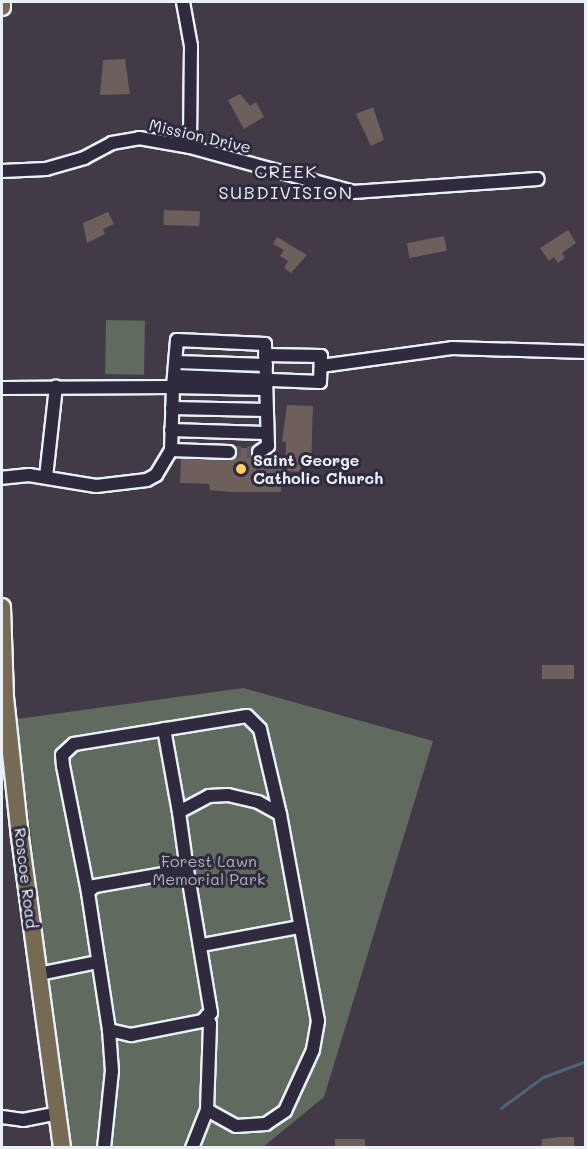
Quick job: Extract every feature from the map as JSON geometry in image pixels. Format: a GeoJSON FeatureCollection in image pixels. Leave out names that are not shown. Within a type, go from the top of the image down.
{"type":"FeatureCollection","features":[{"type":"Feature","properties":{"kind":"main road"},"geometry":{"type":"LineString","coordinates":[[2,2],[2,7]]}},
{"type":"Feature","properties":{"kind":"main road","name":"Roscoe Road"},"geometry":{"type":"LineString","coordinates":[[2,607],[5,697],[62,1148]]}},
{"type":"Feature","properties":{"kind":"street"},"geometry":{"type":"LineString","coordinates":[[183,2],[191,46],[190,147]]}},
{"type":"Feature","properties":{"kind":"street","name":"Mission Drive"},"geometry":{"type":"LineString","coordinates":[[2,171],[62,165],[126,139],[190,147],[353,192],[538,179]]}},
{"type":"Feature","properties":{"kind":"street"},"geometry":{"type":"LineString","coordinates":[[2,478],[29,475],[96,486],[130,484],[156,475],[171,450],[177,340],[265,355]]}},
{"type":"Feature","properties":{"kind":"street"},"geometry":{"type":"LineString","coordinates":[[321,366],[452,348],[585,352]]}},
{"type":"Feature","properties":{"kind":"street"},"geometry":{"type":"LineString","coordinates":[[259,452],[268,446],[265,433],[265,355]]}},
{"type":"Feature","properties":{"kind":"street"},"geometry":{"type":"LineString","coordinates":[[2,388],[174,381],[266,384],[320,382],[321,357],[265,355],[176,362]]}},
{"type":"Feature","properties":{"kind":"street"},"geometry":{"type":"LineString","coordinates":[[46,477],[56,387]]}},
{"type":"Feature","properties":{"kind":"street"},"geometry":{"type":"LineString","coordinates":[[172,408],[266,410]]}},
{"type":"Feature","properties":{"kind":"street"},"geometry":{"type":"LineString","coordinates":[[171,430],[265,433]]}},
{"type":"Feature","properties":{"kind":"street"},"geometry":{"type":"LineString","coordinates":[[171,450],[229,452]]}},
{"type":"Feature","properties":{"kind":"street"},"geometry":{"type":"LineString","coordinates":[[104,1148],[112,1071],[110,1030],[97,962],[88,891],[82,878],[62,755],[74,744],[236,716],[255,721],[260,729],[280,814],[318,1021],[313,1050],[285,1111],[266,1124],[236,1126],[207,1110]]}},
{"type":"Feature","properties":{"kind":"street"},"geometry":{"type":"LineString","coordinates":[[110,1030],[131,1035],[202,1021],[207,1016],[212,1002],[164,729]]}},
{"type":"Feature","properties":{"kind":"street"},"geometry":{"type":"LineString","coordinates":[[179,812],[209,796],[228,795],[258,802],[280,814]]}},
{"type":"Feature","properties":{"kind":"street"},"geometry":{"type":"LineString","coordinates":[[88,891],[95,886],[187,870]]}},
{"type":"Feature","properties":{"kind":"street"},"geometry":{"type":"LineString","coordinates":[[202,945],[299,927]]}},
{"type":"Feature","properties":{"kind":"street"},"geometry":{"type":"LineString","coordinates":[[39,974],[97,962]]}},
{"type":"Feature","properties":{"kind":"street"},"geometry":{"type":"LineString","coordinates":[[192,1148],[207,1110],[210,1024],[207,1016]]}},
{"type":"Feature","properties":{"kind":"street"},"geometry":{"type":"LineString","coordinates":[[2,1117],[23,1120],[58,1113]]}},
{"type":"Feature","properties":{"kind":"green space"},"geometry":{"type":"Polygon","coordinates":[[[106,320],[145,321],[144,375],[105,374],[106,320]]]}},
{"type":"Feature","properties":{"kind":"green space","name":"Forest Lawn Memorial Park"},"geometry":{"type":"Polygon","coordinates":[[[243,688],[433,741],[324,1097],[263,1147],[68,1147],[17,719],[243,688]]]}},
{"type":"Feature","properties":{"kind":"building"},"geometry":{"type":"Polygon","coordinates":[[[125,59],[130,94],[100,95],[103,60],[125,59]]]}},
{"type":"Feature","properties":{"kind":"building"},"geometry":{"type":"Polygon","coordinates":[[[240,94],[250,106],[256,102],[264,117],[244,129],[228,100],[240,94]]]}},
{"type":"Feature","properties":{"kind":"building"},"geometry":{"type":"Polygon","coordinates":[[[373,107],[384,140],[371,146],[356,114],[373,107]]]}},
{"type":"Feature","properties":{"kind":"building"},"geometry":{"type":"Polygon","coordinates":[[[164,210],[200,211],[199,226],[163,225],[164,210]]]}},
{"type":"Feature","properties":{"kind":"building"},"geometry":{"type":"Polygon","coordinates":[[[108,212],[114,224],[103,229],[105,234],[87,243],[83,223],[108,212]]]}},
{"type":"Feature","properties":{"kind":"building"},"geometry":{"type":"Polygon","coordinates":[[[568,230],[576,243],[562,253],[565,258],[558,263],[554,257],[549,261],[540,248],[568,230]]]}},
{"type":"Feature","properties":{"kind":"building"},"geometry":{"type":"Polygon","coordinates":[[[444,236],[447,251],[410,258],[407,243],[444,236]]]}},
{"type":"Feature","properties":{"kind":"building"},"geometry":{"type":"Polygon","coordinates":[[[277,237],[307,255],[291,273],[284,268],[288,261],[280,256],[284,250],[273,244],[277,237]]]}},
{"type":"Feature","properties":{"kind":"building"},"geometry":{"type":"Polygon","coordinates":[[[287,405],[313,406],[311,466],[301,466],[301,472],[285,471],[286,442],[282,442],[287,405]]]}},
{"type":"Feature","properties":{"kind":"building","name":"Saint George Catholic Church"},"geometry":{"type":"Polygon","coordinates":[[[236,448],[252,448],[257,466],[283,467],[281,492],[229,492],[210,490],[209,484],[180,483],[181,459],[229,460],[236,456],[236,448]]]}},
{"type":"Feature","properties":{"kind":"building"},"geometry":{"type":"Polygon","coordinates":[[[542,665],[574,665],[574,679],[542,679],[542,665]]]}},
{"type":"Feature","properties":{"kind":"building"},"geometry":{"type":"Polygon","coordinates":[[[574,1137],[574,1148],[541,1148],[542,1139],[574,1137]]]}},
{"type":"Feature","properties":{"kind":"building"},"geometry":{"type":"Polygon","coordinates":[[[335,1139],[365,1139],[365,1148],[335,1148],[335,1139]]]}},
{"type":"Feature","properties":{"kind":"waterway"},"geometry":{"type":"LineString","coordinates":[[501,1108],[543,1077],[586,1061]]}},
{"type":"Feature","properties":{"kind":"tunnel"},"geometry":{"type":"LineString","coordinates":[[229,452],[259,452]]}},
{"type":"Feature","properties":{"kind":"place","name":"Saint George Catholic Church"},"geometry":{"type":"Point","coordinates":[241,469]}},
{"type":"Feature","properties":{"kind":"district","name":"CREEK SUBDIVISION"},"geometry":{"type":"Point","coordinates":[286,182]}}]}
